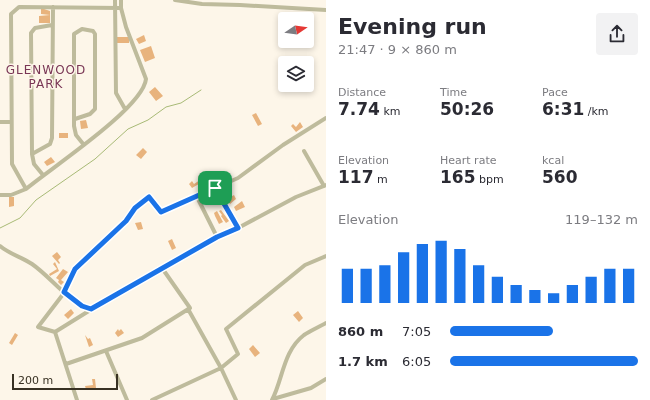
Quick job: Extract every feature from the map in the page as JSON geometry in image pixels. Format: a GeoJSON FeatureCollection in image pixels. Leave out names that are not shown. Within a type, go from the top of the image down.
{"type":"FeatureCollection","features":[{"type":"Feature","properties":{"kind":"street"},"geometry":{"type":"LineString","coordinates":[[116,0],[116,93],[125,110]]}},
{"type":"Feature","properties":{"kind":"street"},"geometry":{"type":"LineString","coordinates":[[0,195],[11,195],[26,189],[123,114],[142,91],[145,86],[146,79],[126,27],[121,8],[121,0]]}},
{"type":"Feature","properties":{"kind":"street"},"geometry":{"type":"LineString","coordinates":[[175,0],[202,4],[240,4],[326,10]]}},
{"type":"Feature","properties":{"kind":"street"},"geometry":{"type":"LineString","coordinates":[[26,189],[12,164],[11,14],[19,7],[121,8]]}},
{"type":"Feature","properties":{"kind":"street"},"geometry":{"type":"LineString","coordinates":[[32,154],[50,144],[52,138],[53,7]]}},
{"type":"Feature","properties":{"kind":"street"},"geometry":{"type":"LineString","coordinates":[[43,175],[34,164],[32,154],[31,32],[35,28],[52,25]]}},
{"type":"Feature","properties":{"kind":"street"},"geometry":{"type":"LineString","coordinates":[[115,25],[126,27]]}},
{"type":"Feature","properties":{"kind":"street"},"geometry":{"type":"LineString","coordinates":[[75,119],[90,114],[95,109],[95,34],[93,31],[82,29],[74,34],[75,119],[76,135],[84,145]]}},
{"type":"Feature","properties":{"kind":"street"},"geometry":{"type":"LineString","coordinates":[[55,332],[38,326],[64,292],[75,269],[126,221],[135,208],[149,197],[161,212],[238,178],[283,145],[326,118]]}},
{"type":"Feature","properties":{"kind":"street"},"geometry":{"type":"LineString","coordinates":[[0,122],[11,122]]}},
{"type":"Feature","properties":{"kind":"street"},"geometry":{"type":"LineString","coordinates":[[55,332],[91,309],[217,237],[238,228],[296,197],[325,186],[304,151]]}},
{"type":"Feature","properties":{"kind":"street"},"geometry":{"type":"LineString","coordinates":[[215,188],[238,228]]}},
{"type":"Feature","properties":{"kind":"street"},"geometry":{"type":"LineString","coordinates":[[196,196],[217,237]]}},
{"type":"Feature","properties":{"kind":"street"},"geometry":{"type":"LineString","coordinates":[[0,246],[34,265],[82,306],[91,309]]}},
{"type":"Feature","properties":{"kind":"street"},"geometry":{"type":"LineString","coordinates":[[152,400],[221,368],[238,354],[226,328],[271,294],[305,265],[326,256]]}},
{"type":"Feature","properties":{"kind":"street"},"geometry":{"type":"LineString","coordinates":[[162,268],[190,308],[188,309],[221,368],[236,400]]}},
{"type":"Feature","properties":{"kind":"street"},"geometry":{"type":"LineString","coordinates":[[66,364],[142,338],[188,309]]}},
{"type":"Feature","properties":{"kind":"street"},"geometry":{"type":"LineString","coordinates":[[273,399],[286,360],[292,348],[304,336],[326,323]]}},
{"type":"Feature","properties":{"kind":"street"},"geometry":{"type":"LineString","coordinates":[[55,332],[77,400]]}},
{"type":"Feature","properties":{"kind":"street"},"geometry":{"type":"LineString","coordinates":[[106,351],[127,400]]}},
{"type":"Feature","properties":{"kind":"street"},"geometry":{"type":"LineString","coordinates":[[273,399],[311,388],[326,379]]}},
{"type":"Feature","properties":{"kind":"building"},"geometry":{"type":"Polygon","coordinates":[[[41,8],[50,11],[50,15],[41,14],[41,8]]]}},
{"type":"Feature","properties":{"kind":"building"},"geometry":{"type":"Polygon","coordinates":[[[50,15],[50,23],[39,23],[39,16],[50,15]]]}},
{"type":"Feature","properties":{"kind":"building"},"geometry":{"type":"Polygon","coordinates":[[[144,35],[146,41],[139,44],[136,39],[144,35]]]}},
{"type":"Feature","properties":{"kind":"building"},"geometry":{"type":"Polygon","coordinates":[[[117,37],[129,37],[129,43],[117,43],[117,37]]]}},
{"type":"Feature","properties":{"kind":"building"},"geometry":{"type":"Polygon","coordinates":[[[151,46],[155,58],[145,62],[140,50],[151,46]]]}},
{"type":"Feature","properties":{"kind":"building"},"geometry":{"type":"Polygon","coordinates":[[[155,87],[163,96],[156,101],[149,92],[155,87]]]}},
{"type":"Feature","properties":{"kind":"building"},"geometry":{"type":"Polygon","coordinates":[[[256,113],[262,124],[258,126],[252,115],[256,113]]]}},
{"type":"Feature","properties":{"kind":"building"},"geometry":{"type":"Polygon","coordinates":[[[86,120],[88,128],[81,129],[80,121],[86,120]]]}},
{"type":"Feature","properties":{"kind":"building"},"geometry":{"type":"Polygon","coordinates":[[[300,122],[303,127],[296,132],[291,126],[293,124],[296,127],[300,122]]]}},
{"type":"Feature","properties":{"kind":"building"},"geometry":{"type":"Polygon","coordinates":[[[59,133],[68,133],[68,138],[59,138],[59,133]]]}},
{"type":"Feature","properties":{"kind":"building"},"geometry":{"type":"Polygon","coordinates":[[[143,148],[147,152],[141,159],[136,155],[143,148]]]}},
{"type":"Feature","properties":{"kind":"building"},"geometry":{"type":"Polygon","coordinates":[[[51,157],[55,162],[47,166],[44,162],[51,157]]]}},
{"type":"Feature","properties":{"kind":"building"},"geometry":{"type":"Polygon","coordinates":[[[199,176],[204,181],[192,188],[189,184],[192,181],[194,184],[200,180],[198,177],[199,176]]]}},
{"type":"Feature","properties":{"kind":"building"},"geometry":{"type":"Polygon","coordinates":[[[234,195],[236,199],[230,204],[227,199],[234,195]]]}},
{"type":"Feature","properties":{"kind":"building"},"geometry":{"type":"Polygon","coordinates":[[[9,197],[14,197],[14,206],[9,207],[9,197]]]}},
{"type":"Feature","properties":{"kind":"building"},"geometry":{"type":"Polygon","coordinates":[[[242,201],[245,207],[236,211],[234,207],[242,201]]]}},
{"type":"Feature","properties":{"kind":"building"},"geometry":{"type":"Polygon","coordinates":[[[221,210],[229,221],[226,223],[219,211],[221,210]]]}},
{"type":"Feature","properties":{"kind":"building"},"geometry":{"type":"Polygon","coordinates":[[[217,211],[223,222],[219,224],[214,213],[217,211]]]}},
{"type":"Feature","properties":{"kind":"building"},"geometry":{"type":"Polygon","coordinates":[[[141,222],[143,229],[138,230],[135,223],[141,222]]]}},
{"type":"Feature","properties":{"kind":"building"},"geometry":{"type":"Polygon","coordinates":[[[172,239],[176,248],[172,250],[168,241],[172,239]]]}},
{"type":"Feature","properties":{"kind":"building"},"geometry":{"type":"Polygon","coordinates":[[[57,252],[61,257],[58,260],[60,263],[59,264],[52,256],[57,252]]]}},
{"type":"Feature","properties":{"kind":"building"},"geometry":{"type":"Polygon","coordinates":[[[55,262],[59,271],[50,276],[49,274],[57,269],[53,264],[55,262]]]}},
{"type":"Feature","properties":{"kind":"building"},"geometry":{"type":"Polygon","coordinates":[[[63,269],[68,272],[61,280],[64,282],[61,285],[58,282],[59,280],[56,278],[63,269]]]}},
{"type":"Feature","properties":{"kind":"building"},"geometry":{"type":"Polygon","coordinates":[[[71,309],[74,313],[68,319],[64,315],[71,309]]]}},
{"type":"Feature","properties":{"kind":"building"},"geometry":{"type":"Polygon","coordinates":[[[298,311],[303,318],[299,322],[293,315],[298,311]]]}},
{"type":"Feature","properties":{"kind":"building"},"geometry":{"type":"Polygon","coordinates":[[[118,329],[119,331],[121,329],[124,333],[118,337],[115,333],[118,329]]]}},
{"type":"Feature","properties":{"kind":"building"},"geometry":{"type":"Polygon","coordinates":[[[15,333],[18,335],[12,345],[9,343],[15,333]]]}},
{"type":"Feature","properties":{"kind":"building"},"geometry":{"type":"Polygon","coordinates":[[[85,335],[88,339],[90,338],[93,345],[89,347],[85,335]]]}},
{"type":"Feature","properties":{"kind":"building"},"geometry":{"type":"Polygon","coordinates":[[[253,345],[260,353],[255,357],[249,349],[253,345]]]}},
{"type":"Feature","properties":{"kind":"building"},"geometry":{"type":"Polygon","coordinates":[[[92,379],[95,379],[96,388],[86,389],[85,386],[93,385],[92,379]]]}},
{"type":"Feature","properties":{"kind":"waterway"},"geometry":{"type":"LineString","coordinates":[[0,228],[20,218],[36,200],[95,159],[128,129],[148,120],[166,107],[181,103],[201,90]]}},
{"type":"Feature","properties":{"kind":"district","name":"GLENWOOD PARK"},"geometry":{"type":"Point","coordinates":[46,77]}},
{"type":"Feature","properties":{"kind":"route"},"geometry":{"type":"LineString","coordinates":[[215,188],[238,228],[217,237],[128,286],[91,309],[82,306],[64,292],[75,269],[126,221],[135,208],[149,197],[161,212],[215,188]]}}]}
